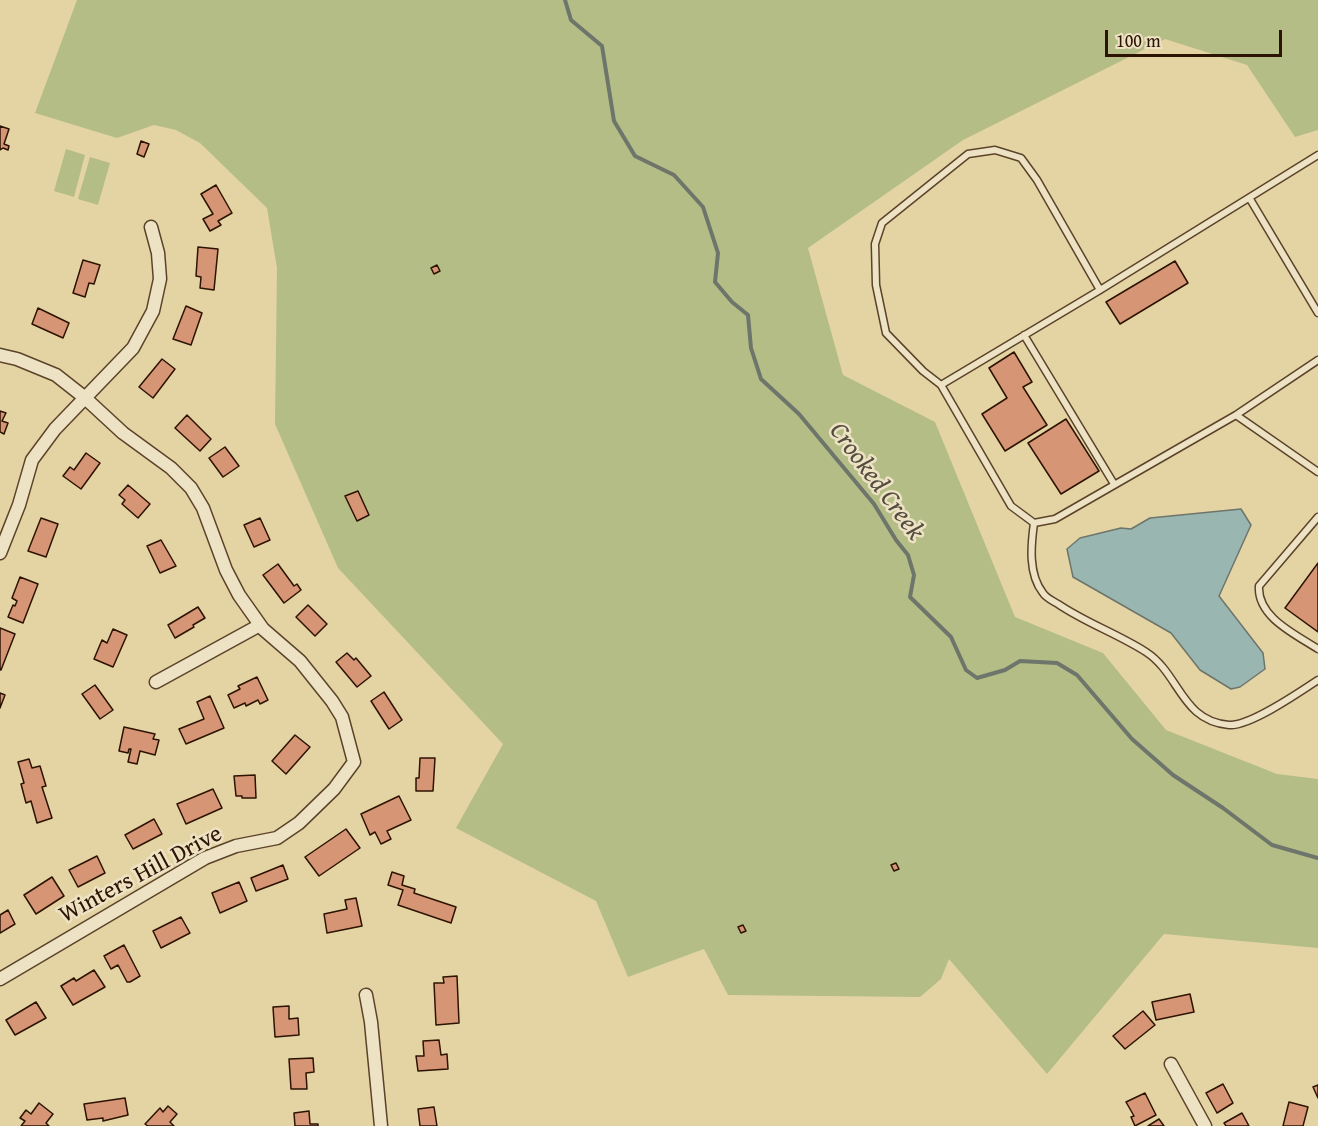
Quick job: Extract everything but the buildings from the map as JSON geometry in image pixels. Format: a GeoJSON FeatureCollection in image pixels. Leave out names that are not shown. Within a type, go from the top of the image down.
{"type":"FeatureCollection","features":[{"type":"Feature","properties":{"kind":"street"},"geometry":{"type":"LineString","coordinates":[[0,553],[19,504],[32,460],[55,429],[133,348],[153,311],[160,279],[158,254],[151,227]]}},
{"type":"Feature","properties":{"kind":"street","name":"Winters Hill Drive"},"geometry":{"type":"LineString","coordinates":[[0,355],[17,358],[56,375],[123,433],[171,468],[191,488],[203,508],[226,570],[239,595],[260,624],[300,661],[332,700],[342,717],[354,762],[334,789],[313,810],[299,823],[277,837],[236,846],[205,858],[0,979]]}},
{"type":"Feature","properties":{"kind":"street"},"geometry":{"type":"LineString","coordinates":[[156,682],[260,624]]}},
{"type":"Feature","properties":{"kind":"street"},"geometry":{"type":"LineString","coordinates":[[366,995],[371,1022],[381,1126]]}},
{"type":"Feature","properties":{"kind":"street"},"geometry":{"type":"LineString","coordinates":[[1171,1064],[1205,1126]]}},
{"type":"Feature","properties":{"kind":"lane"},"geometry":{"type":"LineString","coordinates":[[1100,290],[1037,180],[1021,158],[995,150],[968,154],[882,223],[875,244],[876,285],[886,333],[940,385],[1011,506],[1034,522],[1055,519],[1236,415],[1318,360]]}},
{"type":"Feature","properties":{"kind":"lane"},"geometry":{"type":"LineString","coordinates":[[940,385],[1250,199],[1318,155]]}},
{"type":"Feature","properties":{"kind":"lane"},"geometry":{"type":"LineString","coordinates":[[1250,199],[1318,313]]}},
{"type":"Feature","properties":{"kind":"lane"},"geometry":{"type":"LineString","coordinates":[[1024,335],[1114,484]]}},
{"type":"Feature","properties":{"kind":"lane"},"geometry":{"type":"LineString","coordinates":[[1236,415],[1318,472]]}},
{"type":"Feature","properties":{"kind":"lane"},"geometry":{"type":"LineString","coordinates":[[1318,517],[1259,586],[1258,595],[1265,609],[1279,624],[1318,649]]}},
{"type":"Feature","properties":{"kind":"lane"},"geometry":{"type":"LineString","coordinates":[[1034,522],[1031,546],[1034,578],[1044,595],[1148,653],[1164,669],[1184,701],[1203,718],[1230,726],[1247,722],[1318,680]]}},
{"type":"Feature","properties":{"kind":"green space"},"geometry":{"type":"Polygon","coordinates":[[[77,0],[1318,0],[1318,130],[1295,137],[1247,65],[1165,39],[963,140],[808,248],[843,375],[935,422],[1015,617],[1103,653],[1166,730],[1277,774],[1318,779],[1318,948],[1164,934],[1047,1074],[949,959],[941,979],[920,997],[728,995],[704,949],[628,977],[596,901],[456,828],[503,744],[338,568],[275,424],[277,268],[267,208],[200,143],[176,130],[154,125],[117,138],[35,113],[77,0]]]}},
{"type":"Feature","properties":{"kind":"green space"},"geometry":{"type":"Polygon","coordinates":[[[66,149],[85,155],[74,197],[54,191],[66,149]]]}},
{"type":"Feature","properties":{"kind":"green space"},"geometry":{"type":"Polygon","coordinates":[[[90,157],[110,163],[98,205],[78,199],[90,157]]]}},
{"type":"Feature","properties":{"kind":"water"},"geometry":{"type":"Polygon","coordinates":[[[1241,509],[1251,525],[1219,596],[1263,653],[1265,669],[1240,687],[1231,689],[1200,670],[1171,633],[1073,577],[1067,549],[1080,538],[1121,528],[1131,529],[1150,518],[1241,509]]]}},
{"type":"Feature","properties":{"kind":"waterway","name":"Crooked Creek"},"geometry":{"type":"LineString","coordinates":[[565,0],[571,20],[602,46],[614,121],[635,156],[674,175],[703,207],[718,253],[715,282],[732,302],[748,315],[751,348],[761,379],[799,414],[874,504],[908,555],[914,575],[910,597],[951,637],[966,670],[977,678],[1005,670],[1020,661],[1057,663],[1077,675],[1132,739],[1173,775],[1223,808],[1272,845],[1318,858]]}}]}
